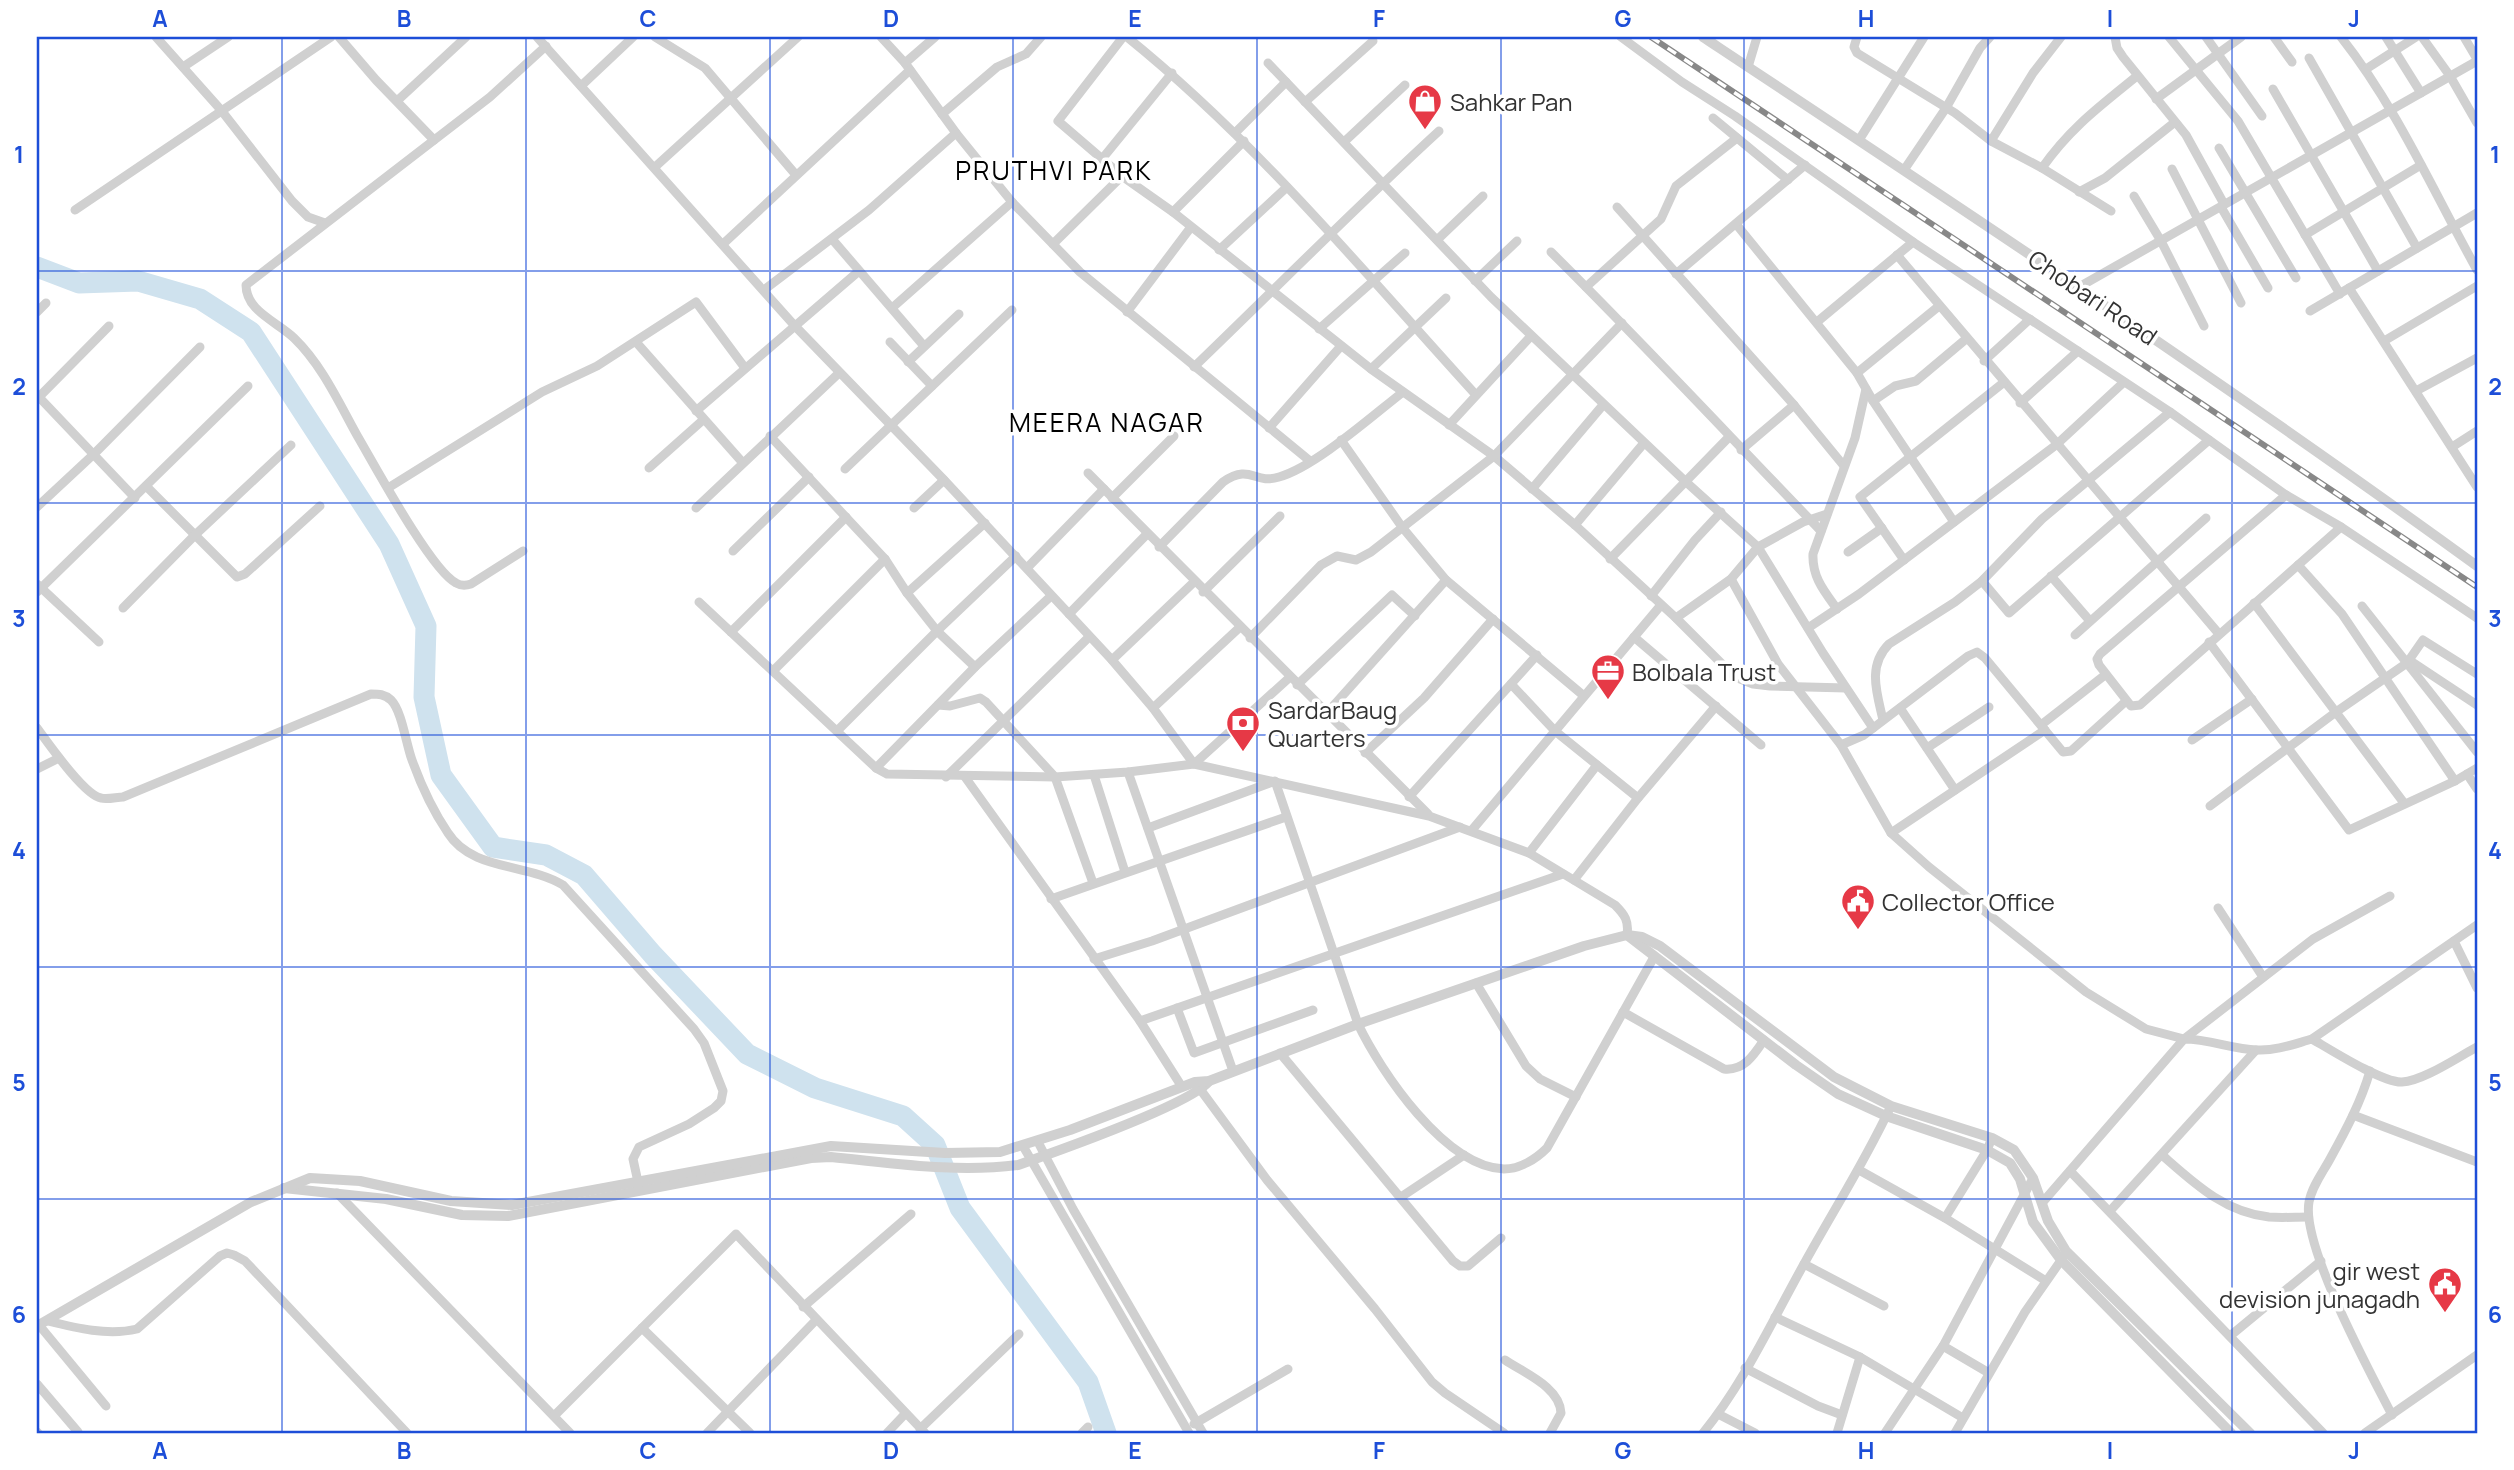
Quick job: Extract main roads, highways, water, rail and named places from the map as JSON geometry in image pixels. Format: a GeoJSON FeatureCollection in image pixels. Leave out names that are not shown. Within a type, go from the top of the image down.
{"type":"FeatureCollection","features":[{"type":"Feature","properties":{"kind":"waterway"},"geometry":{"type":"LineString","coordinates":[[37,267],[79,283],[138,281],[200,299],[251,332],[389,544],[426,626],[424,697],[441,775],[493,847],[546,855],[584,875],[653,955],[747,1054],[815,1088],[903,1116],[935,1145],[960,1208],[1088,1382],[1106,1433]]}},
{"type":"Feature","properties":{"kind":"railway"},"geometry":{"type":"LineString","coordinates":[[1651,37],[2477,587]]}},
{"type":"Feature","properties":{"kind":"place","name":"Sahkar Pan"},"geometry":{"type":"Point","coordinates":[1425,131]}},
{"type":"Feature","properties":{"kind":"place","name":"Bolbala Trust"},"geometry":{"type":"Point","coordinates":[1608,701]}},
{"type":"Feature","properties":{"kind":"place","name":"SardarBaug Quarters"},"geometry":{"type":"Point","coordinates":[1243,753]}},
{"type":"Feature","properties":{"kind":"place","name":"Collector Office"},"geometry":{"type":"Point","coordinates":[1858,931]}},
{"type":"Feature","properties":{"kind":"place","name":"gir west devision junagadh"},"geometry":{"type":"Point","coordinates":[2445,1314]}},
{"type":"Feature","properties":{"kind":"district","name":"PRUTHVI PARK"},"geometry":{"type":"Point","coordinates":[1054,170]}},
{"type":"Feature","properties":{"kind":"district","name":"MEERA NAGAR"},"geometry":{"type":"Point","coordinates":[1107,422]}}]}
